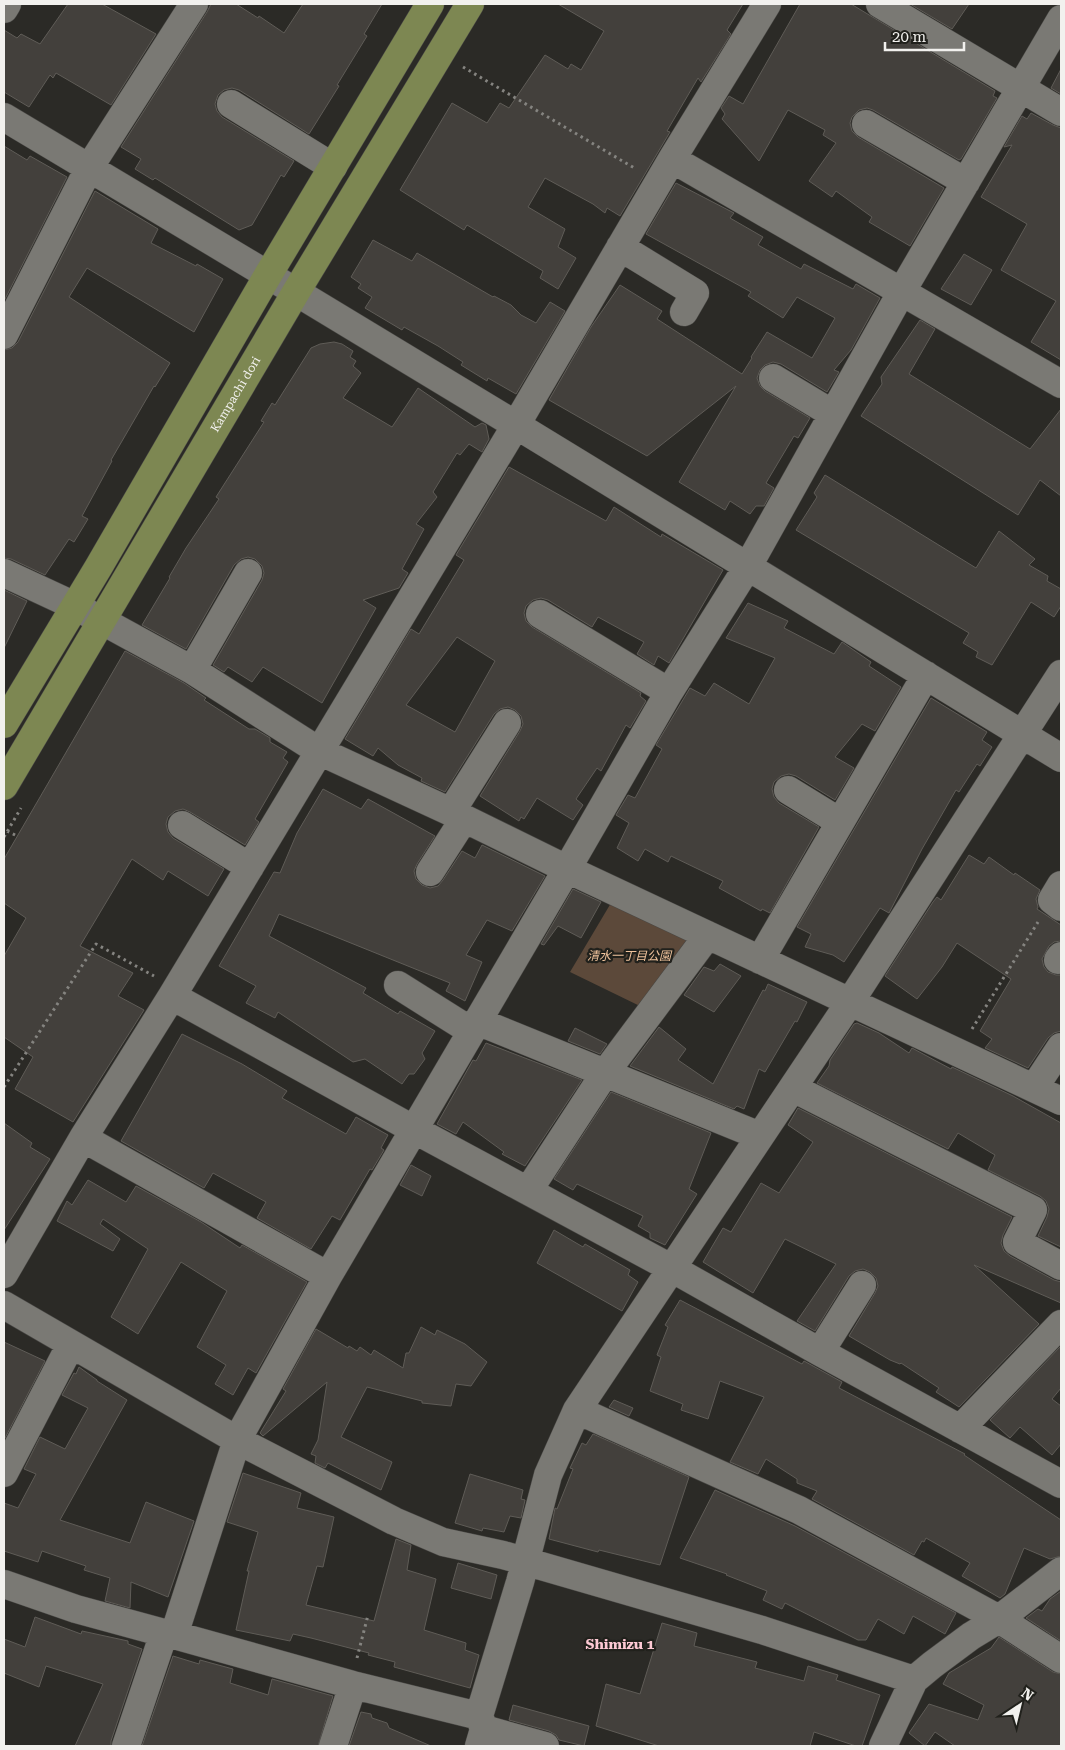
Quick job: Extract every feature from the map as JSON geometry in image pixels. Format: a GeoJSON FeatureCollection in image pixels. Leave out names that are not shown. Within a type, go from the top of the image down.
{"type":"FeatureCollection","features":[{"type":"Feature","properties":{"kind":"main road"},"geometry":{"type":"LineString","coordinates":[[4,724],[430,4]]}},
{"type":"Feature","properties":{"kind":"main road","name":"Kampachi dori"},"geometry":{"type":"LineString","coordinates":[[4,786],[296,292],[470,4]]}},
{"type":"Feature","properties":{"kind":"street"},"geometry":{"type":"LineString","coordinates":[[4,9],[7,4]]}},
{"type":"Feature","properties":{"kind":"street"},"geometry":{"type":"LineString","coordinates":[[4,335],[89,168],[194,4]]}},
{"type":"Feature","properties":{"kind":"street"},"geometry":{"type":"LineString","coordinates":[[4,1274],[83,1138],[250,867],[516,425],[665,171],[767,4]]}},
{"type":"Feature","properties":{"kind":"street"},"geometry":{"type":"LineString","coordinates":[[880,4],[1061,112]]}},
{"type":"Feature","properties":{"kind":"street"},"geometry":{"type":"LineString","coordinates":[[126,1746],[169,1634],[237,1440],[328,1276],[413,1129],[669,692],[748,566],[902,291],[1061,19]]}},
{"type":"Feature","properties":{"kind":"street"},"geometry":{"type":"LineString","coordinates":[[231,104],[333,167]]}},
{"type":"Feature","properties":{"kind":"street"},"geometry":{"type":"LineString","coordinates":[[4,117],[516,425],[1061,758]]}},
{"type":"Feature","properties":{"kind":"street"},"geometry":{"type":"LineString","coordinates":[[866,124],[966,182]]}},
{"type":"Feature","properties":{"kind":"street"},"geometry":{"type":"LineString","coordinates":[[665,171],[902,291],[1061,384]]}},
{"type":"Feature","properties":{"kind":"street"},"geometry":{"type":"LineString","coordinates":[[620,247],[695,293],[684,312]]}},
{"type":"Feature","properties":{"kind":"street"},"geometry":{"type":"LineString","coordinates":[[773,378],[832,414]]}},
{"type":"Feature","properties":{"kind":"street"},"geometry":{"type":"LineString","coordinates":[[4,573],[103,620],[192,670],[319,751],[1061,1101]]}},
{"type":"Feature","properties":{"kind":"street"},"geometry":{"type":"LineString","coordinates":[[192,670],[248,573]]}},
{"type":"Feature","properties":{"kind":"street"},"geometry":{"type":"LineString","coordinates":[[540,614],[669,692]]}},
{"type":"Feature","properties":{"kind":"street"},"geometry":{"type":"LineString","coordinates":[[481,1730],[548,1476],[577,1410],[850,1002],[1061,674]]}},
{"type":"Feature","properties":{"kind":"street"},"geometry":{"type":"LineString","coordinates":[[760,960],[926,675]]}},
{"type":"Feature","properties":{"kind":"street"},"geometry":{"type":"LineString","coordinates":[[430,872],[457,815],[507,723]]}},
{"type":"Feature","properties":{"kind":"street"},"geometry":{"type":"LineString","coordinates":[[788,790],[840,822]]}},
{"type":"Feature","properties":{"kind":"street"},"geometry":{"type":"LineString","coordinates":[[182,824],[250,867]]}},
{"type":"Feature","properties":{"kind":"street"},"geometry":{"type":"LineString","coordinates":[[528,1191],[605,1073],[708,935]]}},
{"type":"Feature","properties":{"kind":"street"},"geometry":{"type":"LineString","coordinates":[[398,985],[474,1026],[605,1073],[760,1136]]}},
{"type":"Feature","properties":{"kind":"street"},"geometry":{"type":"LineString","coordinates":[[172,996],[671,1268],[1061,1484]]}},
{"type":"Feature","properties":{"kind":"street"},"geometry":{"type":"LineString","coordinates":[[1034,1088],[1061,1047]]}},
{"type":"Feature","properties":{"kind":"street"},"geometry":{"type":"LineString","coordinates":[[793,1088],[1033,1210],[1017,1242],[1061,1266]]}},
{"type":"Feature","properties":{"kind":"street"},"geometry":{"type":"LineString","coordinates":[[83,1138],[328,1276]]}},
{"type":"Feature","properties":{"kind":"street"},"geometry":{"type":"LineString","coordinates":[[820,1352],[862,1285]]}},
{"type":"Feature","properties":{"kind":"street"},"geometry":{"type":"LineString","coordinates":[[4,1305],[237,1440],[394,1522],[443,1542],[503,1556],[762,1630],[914,1680]]}},
{"type":"Feature","properties":{"kind":"street"},"geometry":{"type":"LineString","coordinates":[[960,1428],[1061,1324]]}},
{"type":"Feature","properties":{"kind":"street"},"geometry":{"type":"LineString","coordinates":[[4,1473],[70,1344]]}},
{"type":"Feature","properties":{"kind":"street"},"geometry":{"type":"LineString","coordinates":[[577,1410],[799,1510],[999,1618],[1061,1660]]}},
{"type":"Feature","properties":{"kind":"street"},"geometry":{"type":"LineString","coordinates":[[890,1743],[914,1680],[932,1664],[999,1618],[1061,1571]]}},
{"type":"Feature","properties":{"kind":"street"},"geometry":{"type":"LineString","coordinates":[[4,1584],[76,1609],[352,1685],[481,1730],[545,1746]]}},
{"type":"Feature","properties":{"kind":"street"},"geometry":{"type":"LineString","coordinates":[[333,1746],[352,1685]]}},
{"type":"Feature","properties":{"kind":"path"},"geometry":{"type":"LineString","coordinates":[[462,66],[665,171]]}},
{"type":"Feature","properties":{"kind":"path"},"geometry":{"type":"LineString","coordinates":[[8,831],[17,836]]}},
{"type":"Feature","properties":{"kind":"path"},"geometry":{"type":"LineString","coordinates":[[957,1052],[1058,897]]}},
{"type":"Feature","properties":{"kind":"path"},"geometry":{"type":"LineString","coordinates":[[4,1087],[96,944],[167,983],[172,996]]}},
{"type":"Feature","properties":{"kind":"path"},"geometry":{"type":"LineString","coordinates":[[352,1685],[368,1615]]}},
{"type":"Feature","properties":{"kind":"green space","name":"清水一丁目公園"},"geometry":{"type":"Polygon","coordinates":[[[611,903],[688,939],[689,947],[646,1009],[570,972],[611,903]]]}},
{"type":"Feature","properties":{"kind":"building"},"geometry":{"type":"Polygon","coordinates":[[[68,4],[102,4],[156,34],[111,105],[56,73],[53,78],[50,75],[29,107],[4,92],[4,30],[17,38],[21,34],[40,44],[68,4]]]}},
{"type":"Feature","properties":{"kind":"building"},"geometry":{"type":"Polygon","coordinates":[[[211,4],[236,4],[258,18],[259,16],[284,33],[303,4],[382,4],[364,34],[367,36],[337,85],[339,86],[309,134],[239,90],[232,88],[224,90],[218,95],[215,104],[217,111],[222,117],[294,161],[284,177],[281,175],[252,225],[239,230],[155,178],[153,180],[135,169],[141,159],[121,147],[211,4]]]}},
{"type":"Feature","properties":{"kind":"building"},"geometry":{"type":"Polygon","coordinates":[[[558,4],[743,4],[727,30],[731,34],[701,82],[698,78],[667,131],[670,132],[620,216],[607,208],[605,213],[593,204],[545,178],[528,207],[565,229],[558,247],[576,258],[558,289],[540,278],[543,271],[467,225],[464,230],[400,190],[452,103],[487,123],[500,103],[509,108],[545,55],[568,69],[571,64],[581,70],[604,31],[558,4]]]}},
{"type":"Feature","properties":{"kind":"building"},"geometry":{"type":"Polygon","coordinates":[[[800,4],[851,4],[995,91],[993,96],[997,98],[959,160],[873,110],[867,108],[859,110],[852,117],[850,123],[852,131],[858,137],[944,188],[910,246],[869,222],[872,217],[836,191],[832,197],[809,181],[836,143],[823,135],[825,130],[788,110],[759,161],[722,119],[725,114],[721,108],[729,96],[743,104],[800,4]]]}},
{"type":"Feature","properties":{"kind":"building"},"geometry":{"type":"Polygon","coordinates":[[[910,4],[969,4],[952,29],[910,4]]]}},
{"type":"Feature","properties":{"kind":"building"},"geometry":{"type":"Polygon","coordinates":[[[1061,69],[1061,94],[1051,88],[1061,69]]]}},
{"type":"Feature","properties":{"kind":"building"},"geometry":{"type":"Polygon","coordinates":[[[1031,113],[1061,128],[1061,360],[1031,342],[1056,301],[1001,270],[1027,224],[981,197],[1012,145],[1004,147],[1022,116],[1027,119],[1031,113]]]}},
{"type":"Feature","properties":{"kind":"building"},"geometry":{"type":"Polygon","coordinates":[[[4,146],[27,160],[30,156],[67,177],[4,301],[4,146]]]}},
{"type":"Feature","properties":{"kind":"building"},"geometry":{"type":"Polygon","coordinates":[[[676,183],[734,213],[730,218],[763,237],[758,245],[801,269],[804,264],[853,289],[856,284],[880,298],[851,350],[834,370],[839,372],[827,392],[781,364],[773,362],[765,365],[760,370],[757,378],[760,386],[765,391],[810,418],[798,438],[794,436],[766,483],[774,488],[764,506],[756,506],[750,514],[730,501],[725,510],[679,482],[736,386],[647,456],[549,400],[591,327],[620,285],[662,311],[657,319],[742,374],[767,332],[812,358],[835,318],[797,297],[783,318],[748,296],[751,292],[646,234],[676,183]]]}},
{"type":"Feature","properties":{"kind":"building"},"geometry":{"type":"Polygon","coordinates":[[[95,191],[158,229],[151,243],[196,266],[197,264],[223,279],[194,332],[87,268],[69,297],[170,363],[154,386],[111,460],[82,516],[88,519],[74,542],[69,539],[45,575],[11,559],[4,558],[4,350],[12,348],[18,342],[95,191]]]}},
{"type":"Feature","properties":{"kind":"building"},"geometry":{"type":"Polygon","coordinates":[[[373,240],[412,261],[417,253],[493,297],[511,305],[521,315],[536,323],[550,302],[565,311],[516,394],[488,378],[487,381],[461,365],[463,362],[438,346],[404,327],[402,330],[365,308],[372,297],[358,288],[361,284],[351,277],[373,240]]]}},
{"type":"Feature","properties":{"kind":"building"},"geometry":{"type":"Polygon","coordinates":[[[964,254],[992,270],[971,305],[941,289],[964,254]]]}},
{"type":"Feature","properties":{"kind":"building"},"geometry":{"type":"Polygon","coordinates":[[[920,320],[935,329],[909,374],[1030,449],[1061,409],[1061,496],[1040,480],[1018,515],[861,416],[882,384],[881,377],[920,320]]]}},
{"type":"Feature","properties":{"kind":"building"},"geometry":{"type":"Polygon","coordinates":[[[334,342],[342,344],[353,351],[350,357],[356,361],[353,366],[361,373],[343,398],[392,427],[418,388],[475,427],[482,423],[486,425],[489,439],[482,452],[469,444],[460,455],[457,453],[433,492],[437,497],[416,524],[424,529],[402,569],[408,573],[399,588],[363,600],[376,608],[322,703],[263,667],[252,682],[228,667],[224,672],[213,665],[262,580],[264,573],[262,566],[255,559],[248,557],[241,559],[234,565],[186,649],[142,625],[186,548],[219,499],[216,497],[264,422],[261,421],[272,403],[275,405],[311,348],[320,344],[334,342]]]}},
{"type":"Feature","properties":{"kind":"building"},"geometry":{"type":"Polygon","coordinates":[[[509,467],[606,521],[614,507],[661,537],[662,534],[723,570],[669,663],[658,656],[654,665],[637,654],[644,642],[598,617],[592,627],[548,600],[541,598],[533,600],[526,606],[524,613],[526,621],[532,627],[641,693],[640,696],[646,701],[630,728],[626,725],[601,771],[597,768],[576,799],[583,805],[573,820],[537,798],[524,819],[521,817],[519,821],[480,796],[523,724],[521,716],[515,710],[508,707],[500,709],[494,714],[445,792],[421,781],[422,778],[398,765],[378,748],[373,756],[345,739],[411,629],[419,634],[464,560],[456,555],[509,467]],[[457,637],[406,705],[455,732],[495,661],[457,637]]]}},
{"type":"Feature","properties":{"kind":"building"},"geometry":{"type":"Polygon","coordinates":[[[825,475],[976,568],[999,531],[1035,559],[1029,565],[1048,576],[1047,581],[1061,589],[1061,606],[1054,617],[1031,602],[992,665],[976,657],[978,652],[963,643],[969,633],[796,530],[817,497],[814,493],[825,475]]]}},
{"type":"Feature","properties":{"kind":"building"},"geometry":{"type":"Polygon","coordinates":[[[4,590],[27,601],[4,648],[4,590]]]}},
{"type":"Feature","properties":{"kind":"building"},"geometry":{"type":"Polygon","coordinates":[[[748,603],[788,621],[784,628],[834,654],[842,642],[871,662],[869,666],[901,687],[875,731],[862,724],[835,757],[854,768],[835,800],[796,776],[789,774],[781,776],[774,782],[772,789],[774,797],[779,803],[819,827],[770,913],[762,909],[761,911],[719,888],[723,881],[671,856],[668,862],[645,849],[638,861],[617,848],[629,823],[616,815],[628,795],[635,798],[662,749],[656,745],[690,688],[705,696],[714,683],[749,704],[775,658],[726,638],[748,603]]]}},
{"type":"Feature","properties":{"kind":"building"},"geometry":{"type":"Polygon","coordinates":[[[125,651],[184,683],[206,698],[204,700],[249,729],[255,729],[270,738],[270,742],[287,752],[283,758],[288,762],[255,819],[259,822],[245,845],[183,809],[175,811],[168,817],[166,824],[168,832],[173,838],[224,869],[208,896],[168,871],[163,880],[132,859],[80,946],[133,973],[118,996],[144,1010],[73,1122],[15,1089],[33,1057],[4,1037],[4,956],[26,918],[4,903],[4,859],[125,651]]]}},
{"type":"Feature","properties":{"kind":"building"},"geometry":{"type":"Polygon","coordinates":[[[931,698],[987,732],[982,740],[992,747],[980,766],[977,764],[959,792],[956,790],[922,849],[889,913],[880,908],[844,962],[833,955],[805,947],[811,934],[797,927],[931,698]]]}},
{"type":"Feature","properties":{"kind":"building"},"geometry":{"type":"Polygon","coordinates":[[[323,789],[361,809],[368,799],[435,836],[414,871],[416,879],[422,885],[430,888],[438,886],[462,851],[475,858],[482,845],[545,876],[512,931],[487,920],[466,955],[482,962],[465,1001],[446,991],[450,983],[279,914],[269,936],[366,988],[363,993],[398,1014],[400,1011],[435,1031],[422,1053],[425,1059],[414,1074],[409,1074],[402,1084],[365,1059],[353,1062],[278,1012],[275,1018],[246,1003],[256,986],[219,966],[274,872],[280,873],[297,833],[323,789]]]}},
{"type":"Feature","properties":{"kind":"building"},"geometry":{"type":"Polygon","coordinates":[[[969,855],[984,864],[989,857],[1014,875],[1015,873],[1040,890],[1036,899],[1037,909],[1061,925],[1061,941],[1054,942],[1049,946],[1042,959],[1044,967],[1048,972],[1061,975],[1061,1031],[1054,1033],[1048,1038],[1028,1068],[985,1048],[992,1039],[980,1031],[1011,979],[957,943],[942,967],[917,999],[885,976],[933,902],[937,897],[941,900],[969,855]]]}},
{"type":"Feature","properties":{"kind":"building"},"geometry":{"type":"Polygon","coordinates":[[[573,889],[601,902],[581,938],[558,926],[544,945],[541,944],[573,889]]]}},
{"type":"Feature","properties":{"kind":"building"},"geometry":{"type":"Polygon","coordinates":[[[720,964],[741,976],[714,1012],[684,995],[704,967],[714,971],[720,964]]]}},
{"type":"Feature","properties":{"kind":"building"},"geometry":{"type":"Polygon","coordinates":[[[768,984],[807,1002],[797,1022],[795,1021],[765,1072],[759,1069],[744,1109],[737,1106],[734,1109],[630,1066],[659,1027],[686,1049],[678,1060],[713,1084],[768,984]]]}},
{"type":"Feature","properties":{"kind":"building"},"geometry":{"type":"Polygon","coordinates":[[[857,1023],[879,1033],[909,1053],[912,1048],[951,1069],[952,1067],[1013,1096],[1061,1123],[1061,1247],[1038,1236],[1049,1209],[1046,1201],[1040,1196],[988,1170],[995,1155],[958,1133],[948,1149],[817,1083],[854,1024],[857,1023]]]}},
{"type":"Feature","properties":{"kind":"building"},"geometry":{"type":"Polygon","coordinates":[[[575,1028],[607,1044],[600,1054],[568,1041],[575,1028]]]}},
{"type":"Feature","properties":{"kind":"building"},"geometry":{"type":"Polygon","coordinates":[[[182,1034],[242,1064],[287,1091],[282,1098],[346,1134],[356,1117],[388,1135],[381,1148],[384,1150],[372,1170],[370,1169],[340,1220],[332,1216],[311,1249],[257,1218],[266,1202],[213,1173],[204,1188],[121,1141],[182,1034]]]}},
{"type":"Feature","properties":{"kind":"building"},"geometry":{"type":"Polygon","coordinates":[[[486,1043],[582,1080],[525,1166],[502,1154],[504,1152],[463,1122],[456,1134],[437,1124],[473,1060],[476,1061],[486,1043]]]}},
{"type":"Feature","properties":{"kind":"building"},"geometry":{"type":"Polygon","coordinates":[[[611,1092],[711,1133],[689,1189],[697,1194],[665,1245],[650,1238],[650,1233],[638,1226],[643,1216],[577,1184],[573,1190],[554,1179],[611,1092]]]}},
{"type":"Feature","properties":{"kind":"building"},"geometry":{"type":"Polygon","coordinates":[[[798,1108],[1012,1217],[1001,1243],[1004,1251],[1054,1280],[1061,1282],[1061,1303],[974,1265],[1039,1324],[959,1407],[936,1392],[939,1388],[901,1363],[890,1360],[849,1336],[878,1286],[876,1278],[870,1272],[863,1269],[855,1271],[849,1276],[815,1331],[797,1321],[836,1264],[785,1239],[753,1293],[703,1262],[723,1228],[731,1232],[761,1183],[779,1193],[813,1142],[788,1125],[798,1108]]]}},
{"type":"Feature","properties":{"kind":"building"},"geometry":{"type":"Polygon","coordinates":[[[4,1123],[32,1143],[30,1147],[50,1159],[4,1230],[4,1123]]]}},
{"type":"Feature","properties":{"kind":"building"},"geometry":{"type":"Polygon","coordinates":[[[411,1165],[431,1176],[422,1196],[400,1185],[411,1165]]]}},
{"type":"Feature","properties":{"kind":"building"},"geometry":{"type":"Polygon","coordinates":[[[88,1180],[126,1202],[136,1186],[201,1222],[240,1248],[242,1245],[307,1282],[256,1373],[248,1368],[233,1395],[215,1384],[226,1365],[197,1347],[227,1291],[181,1262],[138,1334],[111,1317],[148,1249],[103,1219],[100,1224],[120,1239],[113,1251],[57,1221],[67,1201],[72,1205],[88,1180]]]}},
{"type":"Feature","properties":{"kind":"building"},"geometry":{"type":"Polygon","coordinates":[[[554,1230],[583,1247],[585,1244],[630,1270],[628,1275],[638,1282],[622,1311],[537,1263],[554,1230]]]}},
{"type":"Feature","properties":{"kind":"building"},"geometry":{"type":"Polygon","coordinates":[[[680,1300],[802,1364],[804,1361],[842,1382],[839,1388],[965,1454],[1061,1520],[1061,1556],[1050,1559],[1024,1548],[1005,1594],[1000,1598],[962,1576],[970,1563],[926,1538],[924,1542],[922,1541],[914,1555],[812,1499],[817,1491],[797,1483],[797,1479],[766,1459],[758,1474],[730,1462],[764,1397],[720,1381],[708,1419],[681,1410],[683,1404],[650,1391],[661,1357],[657,1355],[668,1327],[665,1325],[680,1300]]]}},
{"type":"Feature","properties":{"kind":"building"},"geometry":{"type":"Polygon","coordinates":[[[421,1327],[435,1335],[437,1330],[465,1344],[487,1362],[471,1386],[456,1384],[451,1406],[422,1403],[422,1401],[367,1387],[341,1437],[392,1462],[381,1490],[328,1463],[325,1468],[315,1463],[316,1456],[311,1454],[318,1440],[327,1382],[263,1436],[260,1433],[286,1391],[283,1389],[316,1329],[348,1348],[349,1346],[357,1351],[360,1347],[371,1355],[374,1350],[403,1368],[406,1353],[409,1353],[421,1327]]]}},
{"type":"Feature","properties":{"kind":"building"},"geometry":{"type":"Polygon","coordinates":[[[4,1342],[45,1361],[4,1440],[4,1342]]]}},
{"type":"Feature","properties":{"kind":"building"},"geometry":{"type":"Polygon","coordinates":[[[1061,1346],[1061,1388],[1052,1399],[1061,1406],[1061,1444],[1052,1455],[1020,1427],[1010,1438],[990,1420],[1061,1346]]]}},
{"type":"Feature","properties":{"kind":"building"},"geometry":{"type":"Polygon","coordinates":[[[79,1367],[127,1400],[60,1520],[130,1543],[146,1502],[194,1521],[168,1597],[131,1582],[130,1608],[105,1601],[110,1578],[84,1570],[86,1566],[42,1551],[38,1562],[4,1551],[4,1503],[18,1508],[36,1474],[24,1469],[40,1437],[65,1449],[88,1408],[62,1395],[79,1367]]]}},
{"type":"Feature","properties":{"kind":"building"},"geometry":{"type":"Polygon","coordinates":[[[614,1400],[633,1408],[629,1416],[609,1407],[614,1400]]]}},
{"type":"Feature","properties":{"kind":"building"},"geometry":{"type":"Polygon","coordinates":[[[593,1434],[689,1477],[660,1565],[549,1539],[555,1508],[557,1509],[573,1469],[570,1468],[582,1443],[586,1445],[593,1434]]]}},
{"type":"Feature","properties":{"kind":"building"},"geometry":{"type":"Polygon","coordinates":[[[243,1473],[301,1493],[297,1508],[334,1517],[323,1567],[317,1566],[306,1605],[374,1621],[396,1539],[411,1545],[407,1570],[436,1579],[424,1630],[466,1643],[465,1650],[479,1655],[470,1688],[394,1667],[395,1662],[368,1655],[369,1653],[311,1638],[293,1634],[290,1641],[236,1630],[249,1571],[247,1571],[258,1532],[227,1522],[243,1473]]]}},
{"type":"Feature","properties":{"kind":"building"},"geometry":{"type":"Polygon","coordinates":[[[470,1474],[523,1490],[521,1499],[525,1500],[521,1518],[510,1516],[504,1532],[483,1528],[482,1531],[455,1523],[470,1474]]]}},
{"type":"Feature","properties":{"kind":"building"},"geometry":{"type":"Polygon","coordinates":[[[715,1490],[795,1526],[956,1613],[945,1634],[913,1616],[904,1634],[878,1619],[866,1640],[858,1640],[785,1603],[782,1609],[763,1600],[767,1591],[727,1574],[680,1558],[715,1490]]]}},
{"type":"Feature","properties":{"kind":"building"},"geometry":{"type":"Polygon","coordinates":[[[458,1563],[497,1575],[491,1599],[451,1588],[458,1563]]]}},
{"type":"Feature","properties":{"kind":"building"},"geometry":{"type":"Polygon","coordinates":[[[1061,1591],[1061,1641],[1026,1618],[1038,1609],[1042,1611],[1050,1599],[1061,1591]]]}},
{"type":"Feature","properties":{"kind":"building"},"geometry":{"type":"Polygon","coordinates":[[[35,1617],[81,1634],[82,1631],[128,1641],[128,1644],[142,1649],[111,1741],[111,1746],[75,1746],[103,1684],[46,1666],[39,1687],[4,1673],[4,1639],[25,1647],[35,1617]]]}},
{"type":"Feature","properties":{"kind":"building"},"geometry":{"type":"Polygon","coordinates":[[[662,1623],[697,1633],[694,1646],[757,1662],[755,1668],[804,1681],[808,1666],[838,1675],[836,1680],[880,1695],[862,1746],[856,1746],[814,1732],[810,1746],[659,1746],[596,1726],[606,1684],[640,1694],[662,1623]]]}},
{"type":"Feature","properties":{"kind":"building"},"geometry":{"type":"Polygon","coordinates":[[[999,1637],[1053,1672],[1061,1674],[1061,1746],[955,1746],[935,1732],[925,1746],[909,1733],[929,1704],[978,1720],[984,1705],[943,1684],[949,1673],[991,1648],[999,1637]]]}},
{"type":"Feature","properties":{"kind":"building"},"geometry":{"type":"Polygon","coordinates":[[[173,1656],[199,1664],[200,1660],[233,1669],[230,1683],[268,1695],[272,1679],[333,1696],[318,1746],[142,1746],[173,1656]]]}},
{"type":"Feature","properties":{"kind":"building"},"geometry":{"type":"Polygon","coordinates":[[[513,1705],[589,1726],[584,1746],[559,1740],[556,1735],[549,1731],[509,1720],[513,1705]]]}},
{"type":"Feature","properties":{"kind":"building"},"geometry":{"type":"Polygon","coordinates":[[[361,1712],[371,1714],[372,1718],[387,1723],[389,1728],[431,1746],[349,1746],[361,1712]]]}},
{"type":"Feature","properties":{"kind":"district","name":"Shimizu 1"},"geometry":{"type":"Point","coordinates":[620,1644]}}]}
